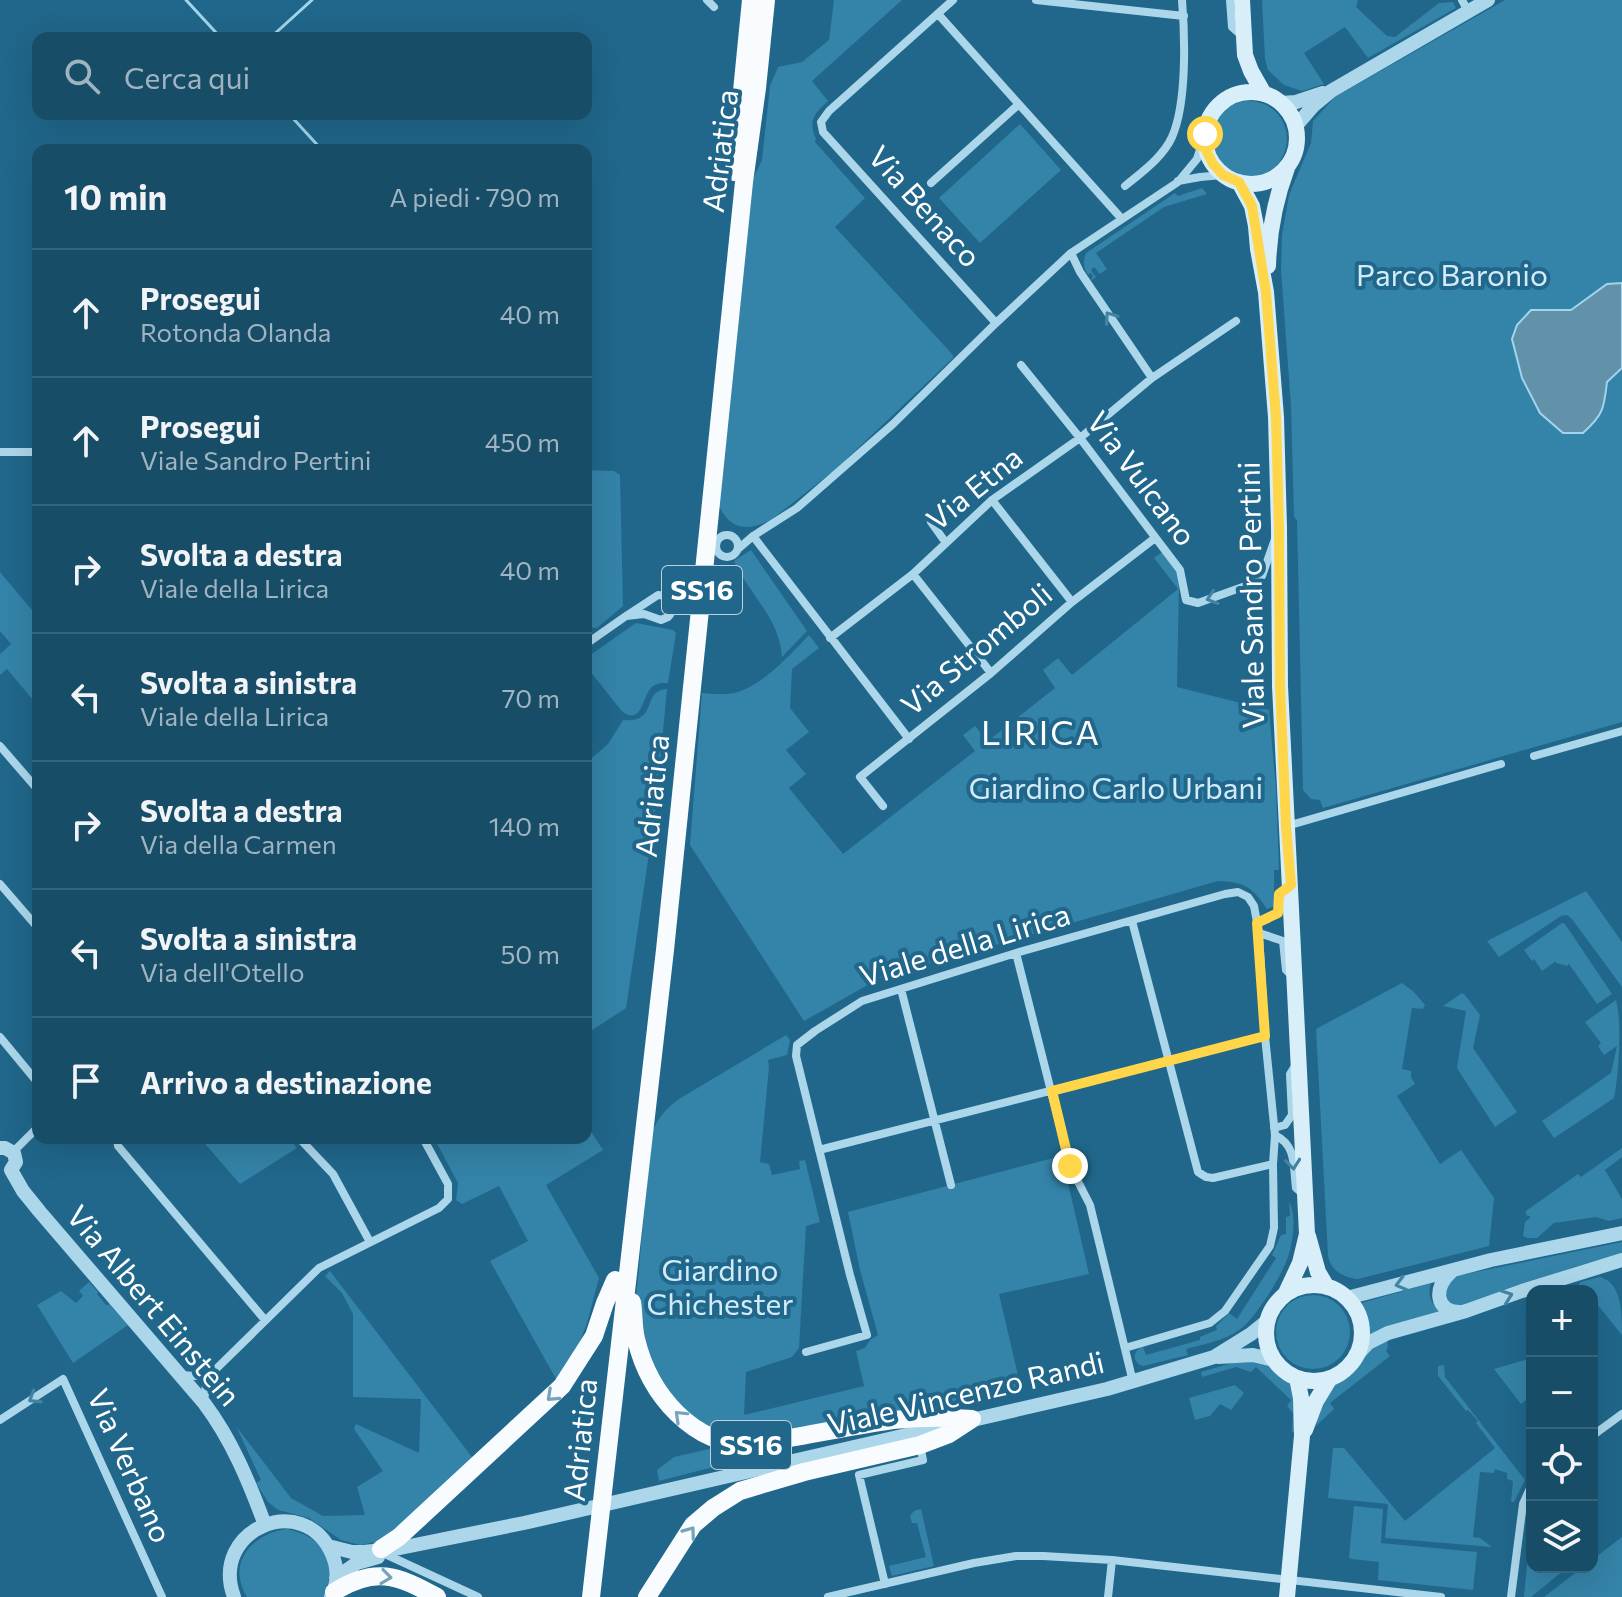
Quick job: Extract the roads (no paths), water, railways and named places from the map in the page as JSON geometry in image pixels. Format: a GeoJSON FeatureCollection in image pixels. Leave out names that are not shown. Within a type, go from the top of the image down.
{"type":"FeatureCollection","features":[{"type":"Feature","properties":{"kind":"highway","name":"Adriatica"},"geometry":{"type":"LineString","coordinates":[[591,1597],[751,0]]}},
{"type":"Feature","properties":{"kind":"highway","name":"Adriatica"},"geometry":{"type":"LineString","coordinates":[[579,1597],[665,950],[766,0]]}},
{"type":"Feature","properties":{"kind":"highway","name":"SS16"},"geometry":{"type":"LineString","coordinates":[[383,1551],[562,1386],[594,1336],[605,1303],[621,1282],[632,1304],[636,1339],[651,1377],[664,1399],[700,1433],[720,1440],[754,1445],[891,1420],[935,1416],[972,1419]]}},
{"type":"Feature","properties":{"kind":"highway","name":"SS16"},"geometry":{"type":"LineString","coordinates":[[647,1597],[693,1525],[740,1491],[804,1472],[920,1445],[949,1434],[972,1419]]}},
{"type":"Feature","properties":{"kind":"highway"},"geometry":{"type":"LineString","coordinates":[[334,1589],[374,1575],[412,1583],[437,1597]]}},
{"type":"Feature","properties":{"kind":"main road"},"geometry":{"type":"LineString","coordinates":[[1230,97],[1239,81],[1245,55],[1242,0]]}},
{"type":"Feature","properties":{"kind":"main road"},"geometry":{"type":"LineString","coordinates":[[1245,55],[1264,94]]}},
{"type":"Feature","properties":{"kind":"main road"},"geometry":{"type":"LineString","coordinates":[[1241,93],[1264,94],[1281,103],[1290,114],[1297,140],[1294,153],[1278,175],[1253,184],[1239,182],[1223,175],[1213,164],[1206,150],[1207,123],[1212,112],[1230,97],[1241,93]]}},
{"type":"Feature","properties":{"kind":"main road","name":"Viale Sandro Pertini"},"geometry":{"type":"LineString","coordinates":[[1266,292],[1277,196],[1288,165]]}},
{"type":"Feature","properties":{"kind":"main road","name":"Viale Sandro Pertini"},"geometry":{"type":"LineString","coordinates":[[1239,182],[1252,206],[1266,292],[1276,417],[1280,686],[1307,1234],[1318,1272],[1327,1287]]}},
{"type":"Feature","properties":{"kind":"main road","name":"Viale Sandro Pertini"},"geometry":{"type":"LineString","coordinates":[[1286,1293],[1300,1263],[1307,1234]]}},
{"type":"Feature","properties":{"kind":"main road"},"geometry":{"type":"LineString","coordinates":[[1306,1285],[1327,1287],[1347,1298],[1357,1312],[1362,1328],[1358,1354],[1349,1366],[1330,1378],[1314,1381],[1297,1378],[1280,1368],[1274,1360],[1266,1341],[1267,1321],[1272,1308],[1286,1293],[1306,1285]]}},
{"type":"Feature","properties":{"kind":"main road"},"geometry":{"type":"LineString","coordinates":[[1288,1589],[1302,1436],[1297,1378]]}},
{"type":"Feature","properties":{"kind":"main road"},"geometry":{"type":"LineString","coordinates":[[1302,1436],[1316,1401],[1330,1378]]}},
{"type":"Feature","properties":{"kind":"street"},"geometry":{"type":"LineString","coordinates":[[953,0],[938,14],[1121,218]]}},
{"type":"Feature","properties":{"kind":"street"},"geometry":{"type":"LineString","coordinates":[[1036,0],[1184,16]]}},
{"type":"Feature","properties":{"kind":"street"},"geometry":{"type":"LineString","coordinates":[[1125,186],[1152,164],[1172,138],[1183,99],[1182,0]]}},
{"type":"Feature","properties":{"kind":"street"},"geometry":{"type":"LineString","coordinates":[[1230,0],[1232,27],[1244,37]]}},
{"type":"Feature","properties":{"kind":"street"},"geometry":{"type":"LineString","coordinates":[[1295,127],[1331,91],[1465,6],[1488,0]]}},
{"type":"Feature","properties":{"kind":"street","name":"Via Benaco"},"geometry":{"type":"LineString","coordinates":[[938,14],[829,111],[821,122],[823,132],[996,323]]}},
{"type":"Feature","properties":{"kind":"street"},"geometry":{"type":"LineString","coordinates":[[1281,103],[1296,102],[1331,91]]}},
{"type":"Feature","properties":{"kind":"street"},"geometry":{"type":"LineString","coordinates":[[931,183],[1018,105]]}},
{"type":"Feature","properties":{"kind":"street"},"geometry":{"type":"LineString","coordinates":[[753,536],[726,535],[719,538],[717,549],[721,555],[735,555],[753,536],[797,508],[869,445],[1071,253],[1178,182],[1197,159],[1205,134]]}},
{"type":"Feature","properties":{"kind":"street"},"geometry":{"type":"LineString","coordinates":[[1178,182],[1223,175]]}},
{"type":"Feature","properties":{"kind":"street"},"geometry":{"type":"LineString","coordinates":[[1071,253],[1080,272],[1152,378]]}},
{"type":"Feature","properties":{"kind":"street","name":"Via Etna"},"geometry":{"type":"LineString","coordinates":[[830,638],[913,574],[992,500],[1080,438],[1152,378],[1236,321]]}},
{"type":"Feature","properties":{"kind":"street","name":"Via Vulcano"},"geometry":{"type":"LineString","coordinates":[[1021,365],[1180,570],[1186,600],[1198,603],[1251,584],[1262,576],[1279,528]]}},
{"type":"Feature","properties":{"kind":"street"},"geometry":{"type":"LineString","coordinates":[[0,452],[32,452]]}},
{"type":"Feature","properties":{"kind":"street"},"geometry":{"type":"LineString","coordinates":[[992,500],[1072,602]]}},
{"type":"Feature","properties":{"kind":"street"},"geometry":{"type":"LineString","coordinates":[[931,522],[946,543]]}},
{"type":"Feature","properties":{"kind":"street"},"geometry":{"type":"LineString","coordinates":[[733,536],[738,542],[738,549]]}},
{"type":"Feature","properties":{"kind":"street"},"geometry":{"type":"LineString","coordinates":[[753,536],[909,739]]}},
{"type":"Feature","properties":{"kind":"street","name":"Via Stromboli"},"geometry":{"type":"LineString","coordinates":[[883,806],[860,777],[991,673],[1072,602],[1155,538]]}},
{"type":"Feature","properties":{"kind":"street"},"geometry":{"type":"LineString","coordinates":[[913,574],[991,673]]}},
{"type":"Feature","properties":{"kind":"street"},"geometry":{"type":"LineString","coordinates":[[592,640],[626,616],[658,595],[666,596],[672,602],[673,611],[665,619],[644,614],[626,616]]}},
{"type":"Feature","properties":{"kind":"street"},"geometry":{"type":"LineString","coordinates":[[1534,756],[1622,731]]}},
{"type":"Feature","properties":{"kind":"street"},"geometry":{"type":"LineString","coordinates":[[0,746],[32,783]]}},
{"type":"Feature","properties":{"kind":"street"},"geometry":{"type":"LineString","coordinates":[[1286,826],[1501,764]]}},
{"type":"Feature","properties":{"kind":"street"},"geometry":{"type":"LineString","coordinates":[[0,884],[32,921]]}},
{"type":"Feature","properties":{"kind":"street"},"geometry":{"type":"LineString","coordinates":[[1258,928],[1278,913],[1279,894],[1291,885]]}},
{"type":"Feature","properties":{"kind":"street","name":"Viale della Lirica"},"geometry":{"type":"LineString","coordinates":[[806,1352],[867,1335],[796,1056],[797,1045],[862,1001],[1016,953],[1238,892],[1248,897],[1254,906],[1258,928],[1274,1132],[1274,1228],[1270,1246],[1225,1311],[1210,1323],[1125,1348]]}},
{"type":"Feature","properties":{"kind":"street"},"geometry":{"type":"LineString","coordinates":[[1132,921],[1198,1172],[1213,1178],[1273,1164]]}},
{"type":"Feature","properties":{"kind":"street","name":"Viale della Lirica"},"geometry":{"type":"LineString","coordinates":[[1258,928],[1283,941],[1286,970],[1295,979]]}},
{"type":"Feature","properties":{"kind":"street"},"geometry":{"type":"LineString","coordinates":[[1016,953],[1070,1166],[1090,1205],[1133,1382]]}},
{"type":"Feature","properties":{"kind":"street"},"geometry":{"type":"LineString","coordinates":[[901,989],[951,1185]]}},
{"type":"Feature","properties":{"kind":"street"},"geometry":{"type":"LineString","coordinates":[[819,1150],[1265,1036]]}},
{"type":"Feature","properties":{"kind":"street"},"geometry":{"type":"LineString","coordinates":[[0,1037],[32,1076]]}},
{"type":"Feature","properties":{"kind":"street","name":"Viale della Lirica"},"geometry":{"type":"LineString","coordinates":[[1274,1132],[1285,1125],[1292,1115],[1290,1074],[1299,1059]]}},
{"type":"Feature","properties":{"kind":"street"},"geometry":{"type":"LineString","coordinates":[[5,1171],[16,1162],[6,1150],[32,1131]]}},
{"type":"Feature","properties":{"kind":"street","name":"Viale della Lirica"},"geometry":{"type":"LineString","coordinates":[[1274,1132],[1291,1148],[1296,1188],[1305,1195]]}},
{"type":"Feature","properties":{"kind":"street"},"geometry":{"type":"LineString","coordinates":[[118,1144],[265,1320]]}},
{"type":"Feature","properties":{"kind":"street"},"geometry":{"type":"LineString","coordinates":[[305,1144],[333,1174],[370,1242]]}},
{"type":"Feature","properties":{"kind":"street"},"geometry":{"type":"LineString","coordinates":[[204,1403],[206,1384],[214,1371],[319,1268],[439,1208],[448,1199],[448,1184],[426,1144]]}},
{"type":"Feature","properties":{"kind":"street","name":"Via Albert Einstein"},"geometry":{"type":"LineString","coordinates":[[5,1171],[222,1427],[265,1525]]}},
{"type":"Feature","properties":{"kind":"street"},"geometry":{"type":"LineString","coordinates":[[1347,1298],[1491,1260],[1622,1233]]}},
{"type":"Feature","properties":{"kind":"street"},"geometry":{"type":"LineString","coordinates":[[1358,1354],[1368,1343],[1388,1333],[1621,1264]]}},
{"type":"Feature","properties":{"kind":"street"},"geometry":{"type":"LineString","coordinates":[[1455,1269],[1441,1282],[1438,1292],[1448,1310],[1455,1313],[1466,1311]]}},
{"type":"Feature","properties":{"kind":"street","name":"Viale Vincenzo Randi"},"geometry":{"type":"LineString","coordinates":[[1214,1357],[1267,1321]]}},
{"type":"Feature","properties":{"kind":"street","name":"Viale Vincenzo Randi"},"geometry":{"type":"LineString","coordinates":[[328,1546],[352,1552],[400,1548],[524,1523],[1133,1382],[1214,1357],[1253,1355],[1274,1360]]}},
{"type":"Feature","properties":{"kind":"street"},"geometry":{"type":"LineString","coordinates":[[180,1375],[196,1376],[214,1371]]}},
{"type":"Feature","properties":{"kind":"street","name":"Via Verbano"},"geometry":{"type":"LineString","coordinates":[[0,1420],[63,1379],[162,1597]]}},
{"type":"Feature","properties":{"kind":"street"},"geometry":{"type":"LineString","coordinates":[[1598,1432],[1622,1414]]}},
{"type":"Feature","properties":{"kind":"street"},"geometry":{"type":"LineString","coordinates":[[885,1584],[859,1475],[923,1460],[920,1445]]}},
{"type":"Feature","properties":{"kind":"street"},"geometry":{"type":"LineString","coordinates":[[1511,1597],[1526,1497]]}},
{"type":"Feature","properties":{"kind":"street"},"geometry":{"type":"LineString","coordinates":[[232,1597],[229,1566],[235,1549],[246,1535],[277,1521],[306,1526],[328,1546],[335,1561],[334,1589]]}},
{"type":"Feature","properties":{"kind":"street"},"geometry":{"type":"LineString","coordinates":[[383,1551],[478,1597]]}},
{"type":"Feature","properties":{"kind":"street","name":"Viale Vincenzo Randi"},"geometry":{"type":"LineString","coordinates":[[334,1589],[357,1563],[383,1551]]}},
{"type":"Feature","properties":{"kind":"street"},"geometry":{"type":"LineString","coordinates":[[828,1597],[869,1592],[885,1584],[974,1563],[1016,1556],[1043,1556],[1112,1560],[1288,1589],[1441,1597]]}},
{"type":"Feature","properties":{"kind":"street"},"geometry":{"type":"LineString","coordinates":[[1108,1597],[1112,1560]]}},
{"type":"Feature","properties":{"kind":"waterway"},"geometry":{"type":"LineString","coordinates":[[186,0],[215,32]]}},
{"type":"Feature","properties":{"kind":"waterway"},"geometry":{"type":"LineString","coordinates":[[277,32],[312,0]]}},
{"type":"Feature","properties":{"kind":"waterway"},"geometry":{"type":"LineString","coordinates":[[294,120],[316,144]]}},
{"type":"Feature","properties":{"kind":"district","name":"LIRICA"},"geometry":{"type":"Point","coordinates":[1041,733]}},
{"type":"Feature","properties":{"kind":"park label","name":"Parco Baronio"},"geometry":{"type":"Point","coordinates":[1452,276]}},
{"type":"Feature","properties":{"kind":"park label","name":"Giardino Carlo Urbani"},"geometry":{"type":"Point","coordinates":[1116,789]}},
{"type":"Feature","properties":{"kind":"park label","name":"Giardino Chichester"},"geometry":{"type":"Point","coordinates":[720,1288]}}]}
